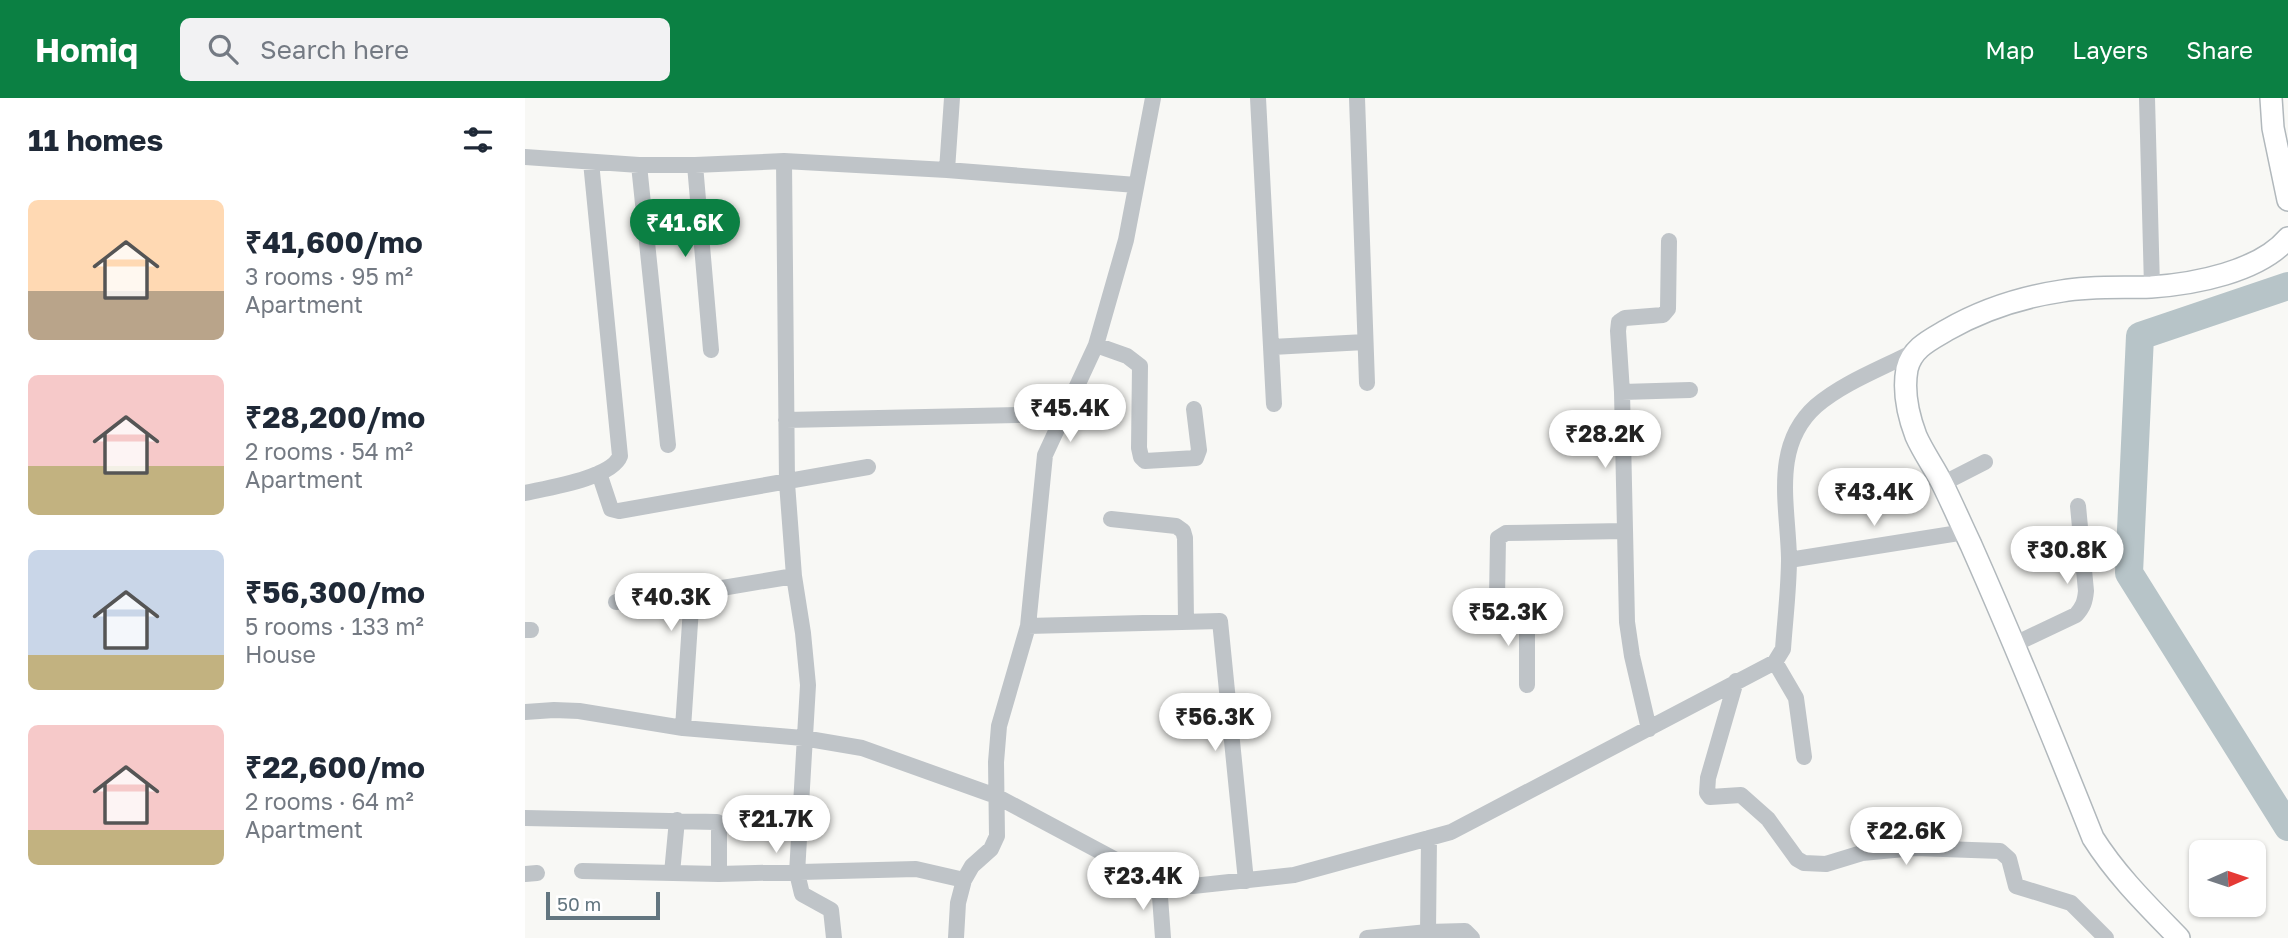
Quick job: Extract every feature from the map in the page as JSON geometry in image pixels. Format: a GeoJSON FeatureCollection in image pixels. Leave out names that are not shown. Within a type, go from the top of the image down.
{"type":"FeatureCollection","features":[{"type":"Feature","properties":{"kind":"street"},"geometry":{"type":"LineString","coordinates":[[947,170],[952,98]]}},
{"type":"Feature","properties":{"kind":"street"},"geometry":{"type":"LineString","coordinates":[[956,938],[958,903],[964,880],[972,866],[995,842],[999,726],[1028,626],[1045,455],[1096,345],[1126,240],[1153,98]]}},
{"type":"Feature","properties":{"kind":"street"},"geometry":{"type":"LineString","coordinates":[[1258,98],[1274,404]]}},
{"type":"Feature","properties":{"kind":"street"},"geometry":{"type":"LineString","coordinates":[[1357,98],[1367,383]]}},
{"type":"Feature","properties":{"kind":"street"},"geometry":{"type":"LineString","coordinates":[[2147,98],[2152,287]]}},
{"type":"Feature","properties":{"kind":"street"},"geometry":{"type":"LineString","coordinates":[[2271,98],[2273,128],[2288,200]]}},
{"type":"Feature","properties":{"kind":"street"},"geometry":{"type":"LineString","coordinates":[[525,158],[695,166],[784,162],[947,170],[1136,185]]}},
{"type":"Feature","properties":{"kind":"street"},"geometry":{"type":"LineString","coordinates":[[525,493],[599,473],[614,465],[620,456],[591,162]]}},
{"type":"Feature","properties":{"kind":"street"},"geometry":{"type":"LineString","coordinates":[[784,162],[787,483],[794,576],[808,685],[797,873],[802,894],[831,910],[834,938]]}},
{"type":"Feature","properties":{"kind":"street"},"geometry":{"type":"LineString","coordinates":[[639,165],[668,445]]}},
{"type":"Feature","properties":{"kind":"street"},"geometry":{"type":"LineString","coordinates":[[695,166],[711,350]]}},
{"type":"Feature","properties":{"kind":"street"},"geometry":{"type":"LineString","coordinates":[[525,712],[579,711],[683,728],[803,738],[862,748],[996,796],[1159,883],[1193,886],[1294,875],[1451,832],[1775,662],[1783,649],[1789,560],[1785,470],[1788,450],[1800,425],[1815,407],[1833,394],[1915,351],[1967,318],[2024,298],[2063,290],[2152,287],[2229,273],[2277,251],[2288,238]]}},
{"type":"Feature","properties":{"kind":"street"},"geometry":{"type":"LineString","coordinates":[[1649,729],[1629,639],[1619,321],[1632,317],[1663,315],[1668,310],[1669,241]]}},
{"type":"Feature","properties":{"kind":"street"},"geometry":{"type":"LineString","coordinates":[[1272,347],[1365,342]]}},
{"type":"Feature","properties":{"kind":"street"},"geometry":{"type":"LineString","coordinates":[[1096,345],[1127,356],[1140,366],[1139,448],[1145,461],[1196,458],[1199,450],[1194,409]]}},
{"type":"Feature","properties":{"kind":"street"},"geometry":{"type":"LineString","coordinates":[[1915,351],[1905,379],[1907,403],[1917,437],[1965,532],[2015,644],[2094,838],[2108,862],[2127,885],[2179,938]]}},
{"type":"Feature","properties":{"kind":"street"},"geometry":{"type":"LineString","coordinates":[[1622,392],[1690,390]]}},
{"type":"Feature","properties":{"kind":"street"},"geometry":{"type":"LineString","coordinates":[[786,421],[1063,414]]}},
{"type":"Feature","properties":{"kind":"street"},"geometry":{"type":"LineString","coordinates":[[1942,484],[1985,463]]}},
{"type":"Feature","properties":{"kind":"street"},"geometry":{"type":"LineString","coordinates":[[599,473],[611,509],[619,511],[868,467]]}},
{"type":"Feature","properties":{"kind":"street"},"geometry":{"type":"LineString","coordinates":[[2015,644],[2076,615],[2082,608],[2086,591],[2078,506]]}},
{"type":"Feature","properties":{"kind":"street"},"geometry":{"type":"LineString","coordinates":[[1111,519],[1176,526],[1183,531],[1186,622]]}},
{"type":"Feature","properties":{"kind":"street"},"geometry":{"type":"LineString","coordinates":[[1527,685],[1527,615],[1522,606],[1498,601],[1498,538],[1506,533],[1624,531]]}},
{"type":"Feature","properties":{"kind":"street"},"geometry":{"type":"LineString","coordinates":[[1789,560],[1965,532]]}},
{"type":"Feature","properties":{"kind":"street"},"geometry":{"type":"LineString","coordinates":[[616,602],[794,576]]}},
{"type":"Feature","properties":{"kind":"street"},"geometry":{"type":"LineString","coordinates":[[683,728],[692,593]]}},
{"type":"Feature","properties":{"kind":"street"},"geometry":{"type":"LineString","coordinates":[[1028,626],[1220,621],[1246,881]]}},
{"type":"Feature","properties":{"kind":"street"},"geometry":{"type":"LineString","coordinates":[[1775,662],[1796,698],[1804,757]]}},
{"type":"Feature","properties":{"kind":"street"},"geometry":{"type":"LineString","coordinates":[[1737,681],[1708,778],[1707,793],[1710,797],[1741,795],[1768,819],[1797,859],[1804,863],[1826,864],[1862,853],[1915,848],[2000,851],[2009,859],[2016,887],[2071,903],[2106,938]]}},
{"type":"Feature","properties":{"kind":"street"},"geometry":{"type":"LineString","coordinates":[[525,818],[717,822],[719,874]]}},
{"type":"Feature","properties":{"kind":"street"},"geometry":{"type":"LineString","coordinates":[[673,873],[677,820]]}},
{"type":"Feature","properties":{"kind":"street"},"geometry":{"type":"LineString","coordinates":[[1428,932],[1429,838]]}},
{"type":"Feature","properties":{"kind":"street"},"geometry":{"type":"LineString","coordinates":[[582,871],[719,874],[916,869],[964,880]]}},
{"type":"Feature","properties":{"kind":"street"},"geometry":{"type":"LineString","coordinates":[[1159,883],[1163,938]]}},
{"type":"Feature","properties":{"kind":"street"},"geometry":{"type":"LineString","coordinates":[[1367,938],[1465,931],[1472,938]]}},
{"type":"Feature","properties":{"kind":"waterway"},"geometry":{"type":"LineString","coordinates":[[2288,286],[2140,336],[2129,573],[2288,827]]}}]}
